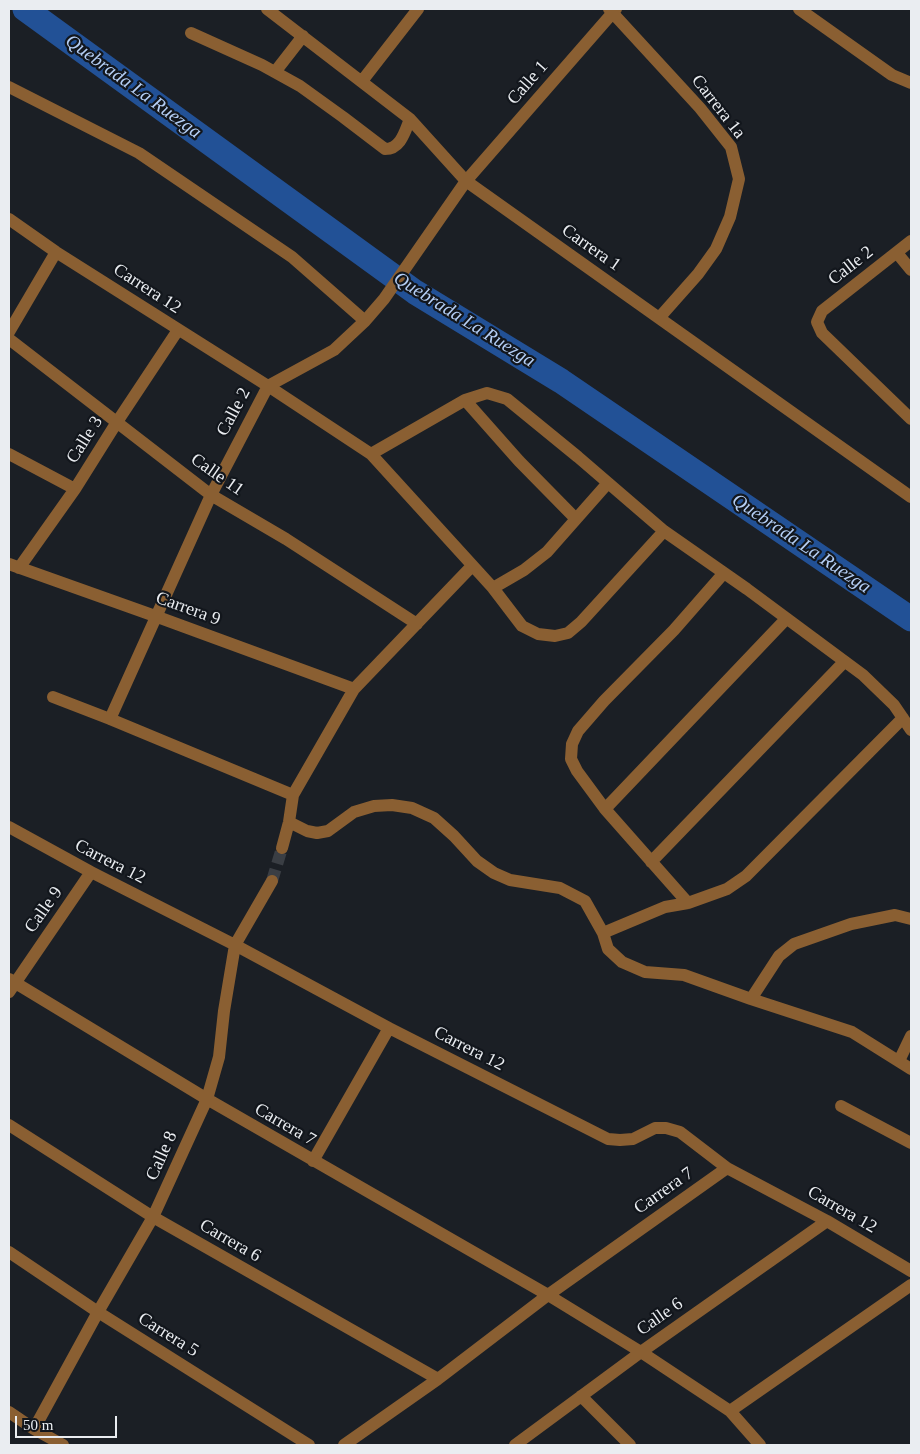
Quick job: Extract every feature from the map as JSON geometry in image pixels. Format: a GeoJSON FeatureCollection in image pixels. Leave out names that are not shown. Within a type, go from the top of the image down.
{"type":"FeatureCollection","features":[{"type":"Feature","properties":{"kind":"street","name":"Carrera 1"},"geometry":{"type":"LineString","coordinates":[[267,9],[410,119],[466,181],[911,497]]}},
{"type":"Feature","properties":{"kind":"street"},"geometry":{"type":"LineString","coordinates":[[362,81],[418,9]]}},
{"type":"Feature","properties":{"kind":"street"},"geometry":{"type":"LineString","coordinates":[[799,9],[892,75],[911,83]]}},
{"type":"Feature","properties":{"kind":"street","name":"Calle 1"},"geometry":{"type":"LineString","coordinates":[[466,181],[613,10]]}},
{"type":"Feature","properties":{"kind":"street","name":"Carrera 1a"},"geometry":{"type":"LineString","coordinates":[[613,10],[700,108],[731,147],[739,179],[730,217],[716,248],[698,274],[659,318]]}},
{"type":"Feature","properties":{"kind":"street"},"geometry":{"type":"LineString","coordinates":[[191,33],[275,72],[322,102],[385,149],[391,149],[400,142],[410,119]]}},
{"type":"Feature","properties":{"kind":"street"},"geometry":{"type":"LineString","coordinates":[[275,72],[303,36]]}},
{"type":"Feature","properties":{"kind":"street"},"geometry":{"type":"LineString","coordinates":[[9,87],[140,152],[292,257],[365,321]]}},
{"type":"Feature","properties":{"kind":"street","name":"Calle 2"},"geometry":{"type":"LineString","coordinates":[[110,719],[211,495],[268,386],[334,350],[365,321],[384,300],[466,181]]}},
{"type":"Feature","properties":{"kind":"street","name":"Carrera 12"},"geometry":{"type":"LineString","coordinates":[[9,220],[371,454],[493,588],[522,626],[538,634],[555,636],[568,633],[581,622],[664,532]]}},
{"type":"Feature","properties":{"kind":"street","name":"Calle 2"},"geometry":{"type":"LineString","coordinates":[[911,241],[822,311],[818,322],[822,333],[911,420]]}},
{"type":"Feature","properties":{"kind":"street"},"geometry":{"type":"LineString","coordinates":[[9,332],[56,252]]}},
{"type":"Feature","properties":{"kind":"street"},"geometry":{"type":"LineString","coordinates":[[897,253],[911,270]]}},
{"type":"Feature","properties":{"kind":"street","name":"Calle 3"},"geometry":{"type":"LineString","coordinates":[[14,566],[75,488],[178,330]]}},
{"type":"Feature","properties":{"kind":"street","name":"Calle 11"},"geometry":{"type":"LineString","coordinates":[[9,339],[211,495],[286,539],[417,624]]}},
{"type":"Feature","properties":{"kind":"street"},"geometry":{"type":"LineString","coordinates":[[371,454],[465,400],[487,393],[507,399],[578,457],[664,532],[747,589],[862,675],[894,705],[911,730]]}},
{"type":"Feature","properties":{"kind":"street"},"geometry":{"type":"LineString","coordinates":[[465,400],[576,519]]}},
{"type":"Feature","properties":{"kind":"street"},"geometry":{"type":"LineString","coordinates":[[9,454],[75,488]]}},
{"type":"Feature","properties":{"kind":"street"},"geometry":{"type":"LineString","coordinates":[[493,588],[524,570],[547,552],[607,484]]}},
{"type":"Feature","properties":{"kind":"street","name":"Carrera 9"},"geometry":{"type":"LineString","coordinates":[[14,566],[354,689]]}},
{"type":"Feature","properties":{"kind":"street"},"geometry":{"type":"LineString","coordinates":[[282,848],[289,822],[293,795],[354,689],[472,566]]}},
{"type":"Feature","properties":{"kind":"street"},"geometry":{"type":"LineString","coordinates":[[688,903],[605,809],[577,771],[571,759],[572,744],[578,731],[604,701],[674,630],[723,574]]}},
{"type":"Feature","properties":{"kind":"street"},"geometry":{"type":"LineString","coordinates":[[605,809],[786,619]]}},
{"type":"Feature","properties":{"kind":"street"},"geometry":{"type":"LineString","coordinates":[[651,862],[844,662]]}},
{"type":"Feature","properties":{"kind":"street"},"geometry":{"type":"LineString","coordinates":[[53,697],[293,795]]}},
{"type":"Feature","properties":{"kind":"street"},"geometry":{"type":"LineString","coordinates":[[603,933],[665,907],[688,903],[727,889],[746,876],[904,718]]}},
{"type":"Feature","properties":{"kind":"street"},"geometry":{"type":"LineString","coordinates":[[289,822],[306,831],[317,833],[328,831],[354,812],[374,806],[392,805],[412,808],[434,818],[477,861],[494,873],[510,880],[560,888],[585,901],[603,933],[608,949],[622,962],[646,972],[684,975],[852,1032],[911,1069]]}},
{"type":"Feature","properties":{"kind":"street","name":"Carrera 12"},"geometry":{"type":"LineString","coordinates":[[9,827],[389,1028],[608,1139],[633,1139],[655,1128],[666,1128],[680,1132],[727,1168],[827,1221],[911,1271]]}},
{"type":"Feature","properties":{"kind":"street","name":"Calle 9"},"geometry":{"type":"LineString","coordinates":[[11,984],[91,872]]}},
{"type":"Feature","properties":{"kind":"street","name":"Calle 8"},"geometry":{"type":"LineString","coordinates":[[34,1429],[153,1217],[207,1099],[219,1057],[224,1011],[235,945],[272,881]]}},
{"type":"Feature","properties":{"kind":"street"},"geometry":{"type":"LineString","coordinates":[[751,999],[779,956],[794,944],[851,924],[895,915],[911,919]]}},
{"type":"Feature","properties":{"kind":"street","name":"Carrera 7"},"geometry":{"type":"LineString","coordinates":[[11,984],[313,1161],[548,1295],[641,1352],[730,1411],[760,1445]]}},
{"type":"Feature","properties":{"kind":"street"},"geometry":{"type":"LineString","coordinates":[[313,1161],[389,1028]]}},
{"type":"Feature","properties":{"kind":"street"},"geometry":{"type":"LineString","coordinates":[[899,1061],[911,1036]]}},
{"type":"Feature","properties":{"kind":"street"},"geometry":{"type":"LineString","coordinates":[[840,1106],[911,1143]]}},
{"type":"Feature","properties":{"kind":"street","name":"Carrera 6"},"geometry":{"type":"LineString","coordinates":[[9,1125],[153,1217],[438,1379]]}},
{"type":"Feature","properties":{"kind":"street","name":"Carrera 7"},"geometry":{"type":"LineString","coordinates":[[344,1445],[438,1379],[548,1295],[727,1168]]}},
{"type":"Feature","properties":{"kind":"street","name":"Calle 6"},"geometry":{"type":"LineString","coordinates":[[515,1445],[641,1352],[827,1221]]}},
{"type":"Feature","properties":{"kind":"street","name":"Carrera 5"},"geometry":{"type":"LineString","coordinates":[[9,1252],[98,1312],[310,1445]]}},
{"type":"Feature","properties":{"kind":"street"},"geometry":{"type":"LineString","coordinates":[[730,1411],[911,1285]]}},
{"type":"Feature","properties":{"kind":"street"},"geometry":{"type":"LineString","coordinates":[[581,1396],[630,1445]]}},
{"type":"Feature","properties":{"kind":"street"},"geometry":{"type":"LineString","coordinates":[[9,1412],[63,1445]]}},
{"type":"Feature","properties":{"kind":"waterway","name":"Quebrada La Ruezga"},"geometry":{"type":"LineString","coordinates":[[25,9],[415,292],[561,381],[911,619]]}},
{"type":"Feature","properties":{"kind":"tunnel"},"geometry":{"type":"LineString","coordinates":[[272,881],[282,848]]}}]}
